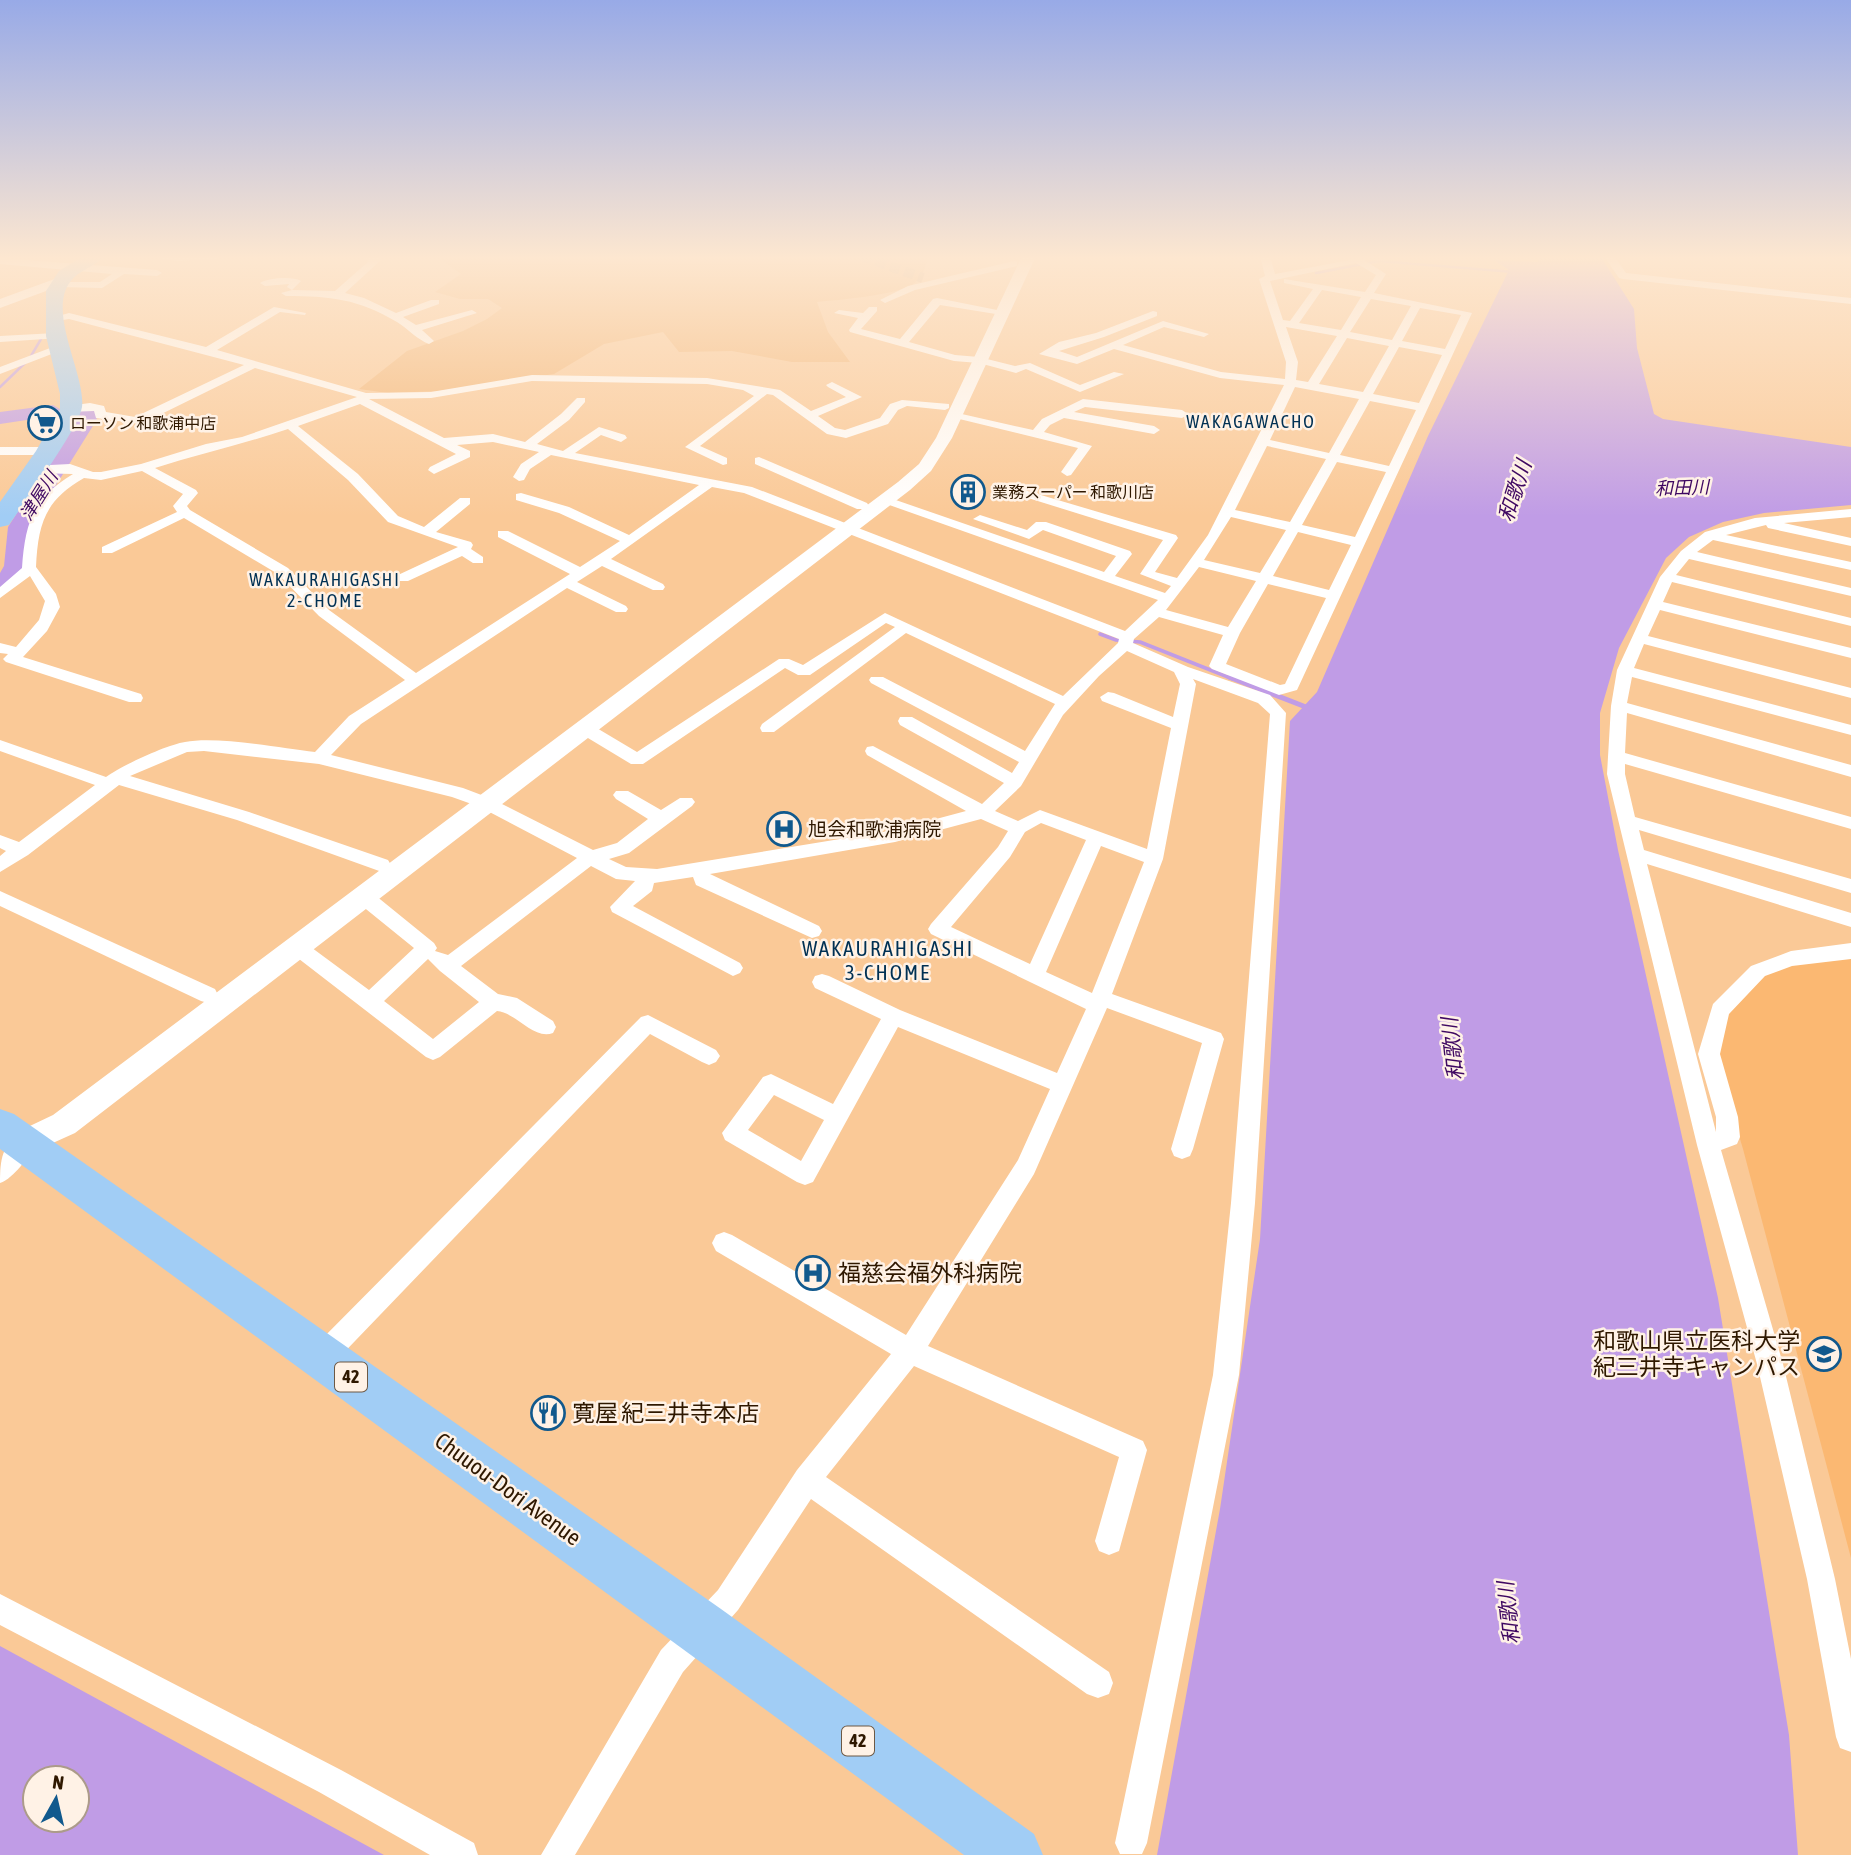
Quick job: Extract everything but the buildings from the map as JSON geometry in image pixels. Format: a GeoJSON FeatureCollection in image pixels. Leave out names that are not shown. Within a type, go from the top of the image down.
{"type":"FeatureCollection","features":[{"type":"Feature","properties":{"kind":"highway"},"geometry":{"type":"LineString","coordinates":[[0,520],[49,464],[71,409],[71,394],[59,343]]}},
{"type":"Feature","properties":{"kind":"highway","name":"Chuuou-Dori Avenue"},"geometry":{"type":"LineString","coordinates":[[8,1148],[323,1357],[1013,1855]]}},
{"type":"Feature","properties":{"kind":"street"},"geometry":{"type":"LineString","coordinates":[[0,371],[44,343]]}},
{"type":"Feature","properties":{"kind":"street"},"geometry":{"type":"LineString","coordinates":[[175,343],[363,398],[466,454],[434,470]]}},
{"type":"Feature","properties":{"kind":"street"},"geometry":{"type":"LineString","coordinates":[[207,351],[221,343]]}},
{"type":"Feature","properties":{"kind":"street"},"geometry":{"type":"LineString","coordinates":[[897,343],[1016,370],[1069,343]]}},
{"type":"Feature","properties":{"kind":"street"},"geometry":{"type":"LineString","coordinates":[[8,1148],[382,865],[584,728],[843,526],[862,506],[915,464],[926,450],[949,411],[982,343]]}},
{"type":"Feature","properties":{"kind":"street"},"geometry":{"type":"LineString","coordinates":[[1050,351],[1077,361],[1122,343]]}},
{"type":"Feature","properties":{"kind":"street"},"geometry":{"type":"LineString","coordinates":[[0,865],[76,811],[112,781],[185,747],[204,746],[319,758],[479,800],[623,874],[644,877],[700,871],[895,836],[984,812],[1015,782],[1065,703],[1156,612],[1197,562],[1228,512],[1291,383],[1290,343]]}},
{"type":"Feature","properties":{"kind":"street"},"geometry":{"type":"LineString","coordinates":[[1312,386],[1339,343]]}},
{"type":"Feature","properties":{"kind":"street"},"geometry":{"type":"LineString","coordinates":[[1448,353],[1394,343],[1294,528],[1232,633],[1217,666],[1279,690],[1291,687],[1453,343]]}},
{"type":"Feature","properties":{"kind":"street"},"geometry":{"type":"LineString","coordinates":[[1114,346],[1220,375],[1312,386],[1422,407]]}},
{"type":"Feature","properties":{"kind":"street"},"geometry":{"type":"LineString","coordinates":[[71,409],[94,407],[100,410],[100,415],[137,421],[254,365]]}},
{"type":"Feature","properties":{"kind":"street"},"geometry":{"type":"LineString","coordinates":[[1026,365],[1080,389],[1118,374]]}},
{"type":"Feature","properties":{"kind":"street"},"geometry":{"type":"LineString","coordinates":[[0,451],[101,476],[245,440],[363,398],[431,396],[533,378],[679,380],[738,384],[776,392],[831,431],[852,434],[884,421],[894,407],[906,402],[1086,446],[1067,472]]}},
{"type":"Feature","properties":{"kind":"street"},"geometry":{"type":"LineString","coordinates":[[723,461],[691,447],[762,395],[738,384]]}},
{"type":"Feature","properties":{"kind":"street"},"geometry":{"type":"LineString","coordinates":[[811,415],[856,397],[832,385]]}},
{"type":"Feature","properties":{"kind":"street"},"geometry":{"type":"LineString","coordinates":[[528,445],[565,417],[581,400]]}},
{"type":"Feature","properties":{"kind":"street"},"geometry":{"type":"LineString","coordinates":[[1036,434],[1046,422],[1083,403],[1182,414]]}},
{"type":"Feature","properties":{"kind":"street"},"geometry":{"type":"LineString","coordinates":[[8,1148],[65,1124],[363,896],[479,800],[843,526],[885,501],[925,467],[944,438],[949,411]]}},
{"type":"Feature","properties":{"kind":"street"},"geometry":{"type":"LineString","coordinates":[[1062,414],[1154,430]]}},
{"type":"Feature","properties":{"kind":"street"},"geometry":{"type":"LineString","coordinates":[[290,425],[352,477],[393,519],[426,533],[466,545],[463,551],[403,579]]}},
{"type":"Feature","properties":{"kind":"street"},"geometry":{"type":"LineString","coordinates":[[566,454],[599,431],[621,438]]}},
{"type":"Feature","properties":{"kind":"street"},"geometry":{"type":"LineString","coordinates":[[442,442],[493,438],[747,490],[1126,641],[1182,670],[1264,699],[1278,713],[1243,1203],[1226,1375],[1131,1843]]}},
{"type":"Feature","properties":{"kind":"street"},"geometry":{"type":"LineString","coordinates":[[1264,442],[1392,470]]}},
{"type":"Feature","properties":{"kind":"street"},"geometry":{"type":"LineString","coordinates":[[519,477],[525,467],[551,450]]}},
{"type":"Feature","properties":{"kind":"street"},"geometry":{"type":"LineString","coordinates":[[759,461],[862,506]]}},
{"type":"Feature","properties":{"kind":"street"},"geometry":{"type":"LineString","coordinates":[[144,467],[191,493],[180,506],[185,513],[283,572],[324,613],[415,680]]}},
{"type":"Feature","properties":{"kind":"street"},"geometry":{"type":"LineString","coordinates":[[0,594],[29,569],[33,526],[38,517],[60,486],[84,473]]}},
{"type":"Feature","properties":{"kind":"street"},"geometry":{"type":"LineString","coordinates":[[319,758],[355,720],[631,541],[710,483]]}},
{"type":"Feature","properties":{"kind":"street"},"geometry":{"type":"LineString","coordinates":[[1019,493],[1171,538],[1147,574],[1180,584]]}},
{"type":"Feature","properties":{"kind":"street"},"geometry":{"type":"LineString","coordinates":[[521,497],[564,510],[631,541]]}},
{"type":"Feature","properties":{"kind":"street"},"geometry":{"type":"LineString","coordinates":[[426,533],[465,501]]}},
{"type":"Feature","properties":{"kind":"street"},"geometry":{"type":"LineString","coordinates":[[885,501],[1168,599]]}},
{"type":"Feature","properties":{"kind":"street"},"geometry":{"type":"LineString","coordinates":[[1228,512],[1357,542]]}},
{"type":"Feature","properties":{"kind":"street"},"geometry":{"type":"LineString","coordinates":[[107,550],[185,513]]}},
{"type":"Feature","properties":{"kind":"street"},"geometry":{"type":"LineString","coordinates":[[1850,513],[1755,522],[1710,534],[1686,554],[1667,578],[1625,670],[1619,706],[1616,774],[1708,1145],[1770,1364],[1821,1579],[1851,1737]]}},
{"type":"Feature","properties":{"kind":"street"},"geometry":{"type":"LineString","coordinates":[[980,519],[1029,535],[1041,525],[1125,554],[1107,578]]}},
{"type":"Feature","properties":{"kind":"street"},"geometry":{"type":"LineString","coordinates":[[1755,522],[1851,542]]}},
{"type":"Feature","properties":{"kind":"street"},"geometry":{"type":"LineString","coordinates":[[503,534],[621,609]]}},
{"type":"Feature","properties":{"kind":"street"},"geometry":{"type":"LineString","coordinates":[[1710,534],[1851,566]]}},
{"type":"Feature","properties":{"kind":"street"},"geometry":{"type":"LineString","coordinates":[[463,551],[478,559]]}},
{"type":"Feature","properties":{"kind":"street"},"geometry":{"type":"LineString","coordinates":[[1686,554],[1851,592]]}},
{"type":"Feature","properties":{"kind":"street"},"geometry":{"type":"LineString","coordinates":[[601,560],[658,587]]}},
{"type":"Feature","properties":{"kind":"street"},"geometry":{"type":"LineString","coordinates":[[1197,562],[1332,595]]}},
{"type":"Feature","properties":{"kind":"street"},"geometry":{"type":"LineString","coordinates":[[8,657],[39,631],[52,611],[53,603],[34,571],[29,569]]}},
{"type":"Feature","properties":{"kind":"street"},"geometry":{"type":"LineString","coordinates":[[1667,578],[1851,622]]}},
{"type":"Feature","properties":{"kind":"street"},"geometry":{"type":"LineString","coordinates":[[1655,604],[1851,653]]}},
{"type":"Feature","properties":{"kind":"street"},"geometry":{"type":"LineString","coordinates":[[1156,612],[1232,633]]}},
{"type":"Feature","properties":{"kind":"street"},"geometry":{"type":"LineString","coordinates":[[584,728],[637,760],[784,662],[804,672],[885,617],[1065,703]]}},
{"type":"Feature","properties":{"kind":"street"},"geometry":{"type":"LineString","coordinates":[[768,728],[905,627]]}},
{"type":"Feature","properties":{"kind":"street"},"geometry":{"type":"LineString","coordinates":[[1638,638],[1851,693]]}},
{"type":"Feature","properties":{"kind":"street"},"geometry":{"type":"LineString","coordinates":[[8,657],[65,673],[91,685],[135,698]]}},
{"type":"Feature","properties":{"kind":"street"},"geometry":{"type":"LineString","coordinates":[[557,1855],[672,1661],[728,1600],[807,1480],[910,1351],[1027,1167],[1099,1002],[1154,859],[1188,684],[1181,673],[1182,670]]}},
{"type":"Feature","properties":{"kind":"street"},"geometry":{"type":"LineString","coordinates":[[1625,670],[1851,730]]}},
{"type":"Feature","properties":{"kind":"street"},"geometry":{"type":"LineString","coordinates":[[877,680],[1029,760]]}},
{"type":"Feature","properties":{"kind":"street"},"geometry":{"type":"LineString","coordinates":[[1108,697],[1179,725]]}},
{"type":"Feature","properties":{"kind":"street"},"geometry":{"type":"LineString","coordinates":[[1619,706],[1851,771]]}},
{"type":"Feature","properties":{"kind":"street"},"geometry":{"type":"LineString","coordinates":[[905,721],[1015,782]]}},
{"type":"Feature","properties":{"kind":"street"},"geometry":{"type":"LineString","coordinates":[[0,745],[112,781],[243,816],[382,865]]}},
{"type":"Feature","properties":{"kind":"street"},"geometry":{"type":"LineString","coordinates":[[873,751],[984,812],[1019,828]]}},
{"type":"Feature","properties":{"kind":"street"},"geometry":{"type":"LineString","coordinates":[[1617,756],[1851,823]]}},
{"type":"Feature","properties":{"kind":"street"},"geometry":{"type":"LineString","coordinates":[[622,795],[661,818]]}},
{"type":"Feature","properties":{"kind":"street"},"geometry":{"type":"LineString","coordinates":[[447,966],[589,858],[623,848],[686,802]]}},
{"type":"Feature","properties":{"kind":"street"},"geometry":{"type":"LineString","coordinates":[[1154,859],[1040,816],[1019,828],[1004,852],[938,929],[1099,1002],[1214,1039],[1182,1149]]}},
{"type":"Feature","properties":{"kind":"street"},"geometry":{"type":"LineString","coordinates":[[1629,821],[1851,886]]}},
{"type":"Feature","properties":{"kind":"street"},"geometry":{"type":"LineString","coordinates":[[1035,975],[1096,837]]}},
{"type":"Feature","properties":{"kind":"street"},"geometry":{"type":"LineString","coordinates":[[0,841],[22,850]]}},
{"type":"Feature","properties":{"kind":"street"},"geometry":{"type":"LineString","coordinates":[[1637,854],[1851,920]]}},
{"type":"Feature","properties":{"kind":"street"},"geometry":{"type":"LineString","coordinates":[[700,871],[704,880],[812,931]]}},
{"type":"Feature","properties":{"kind":"street"},"geometry":{"type":"LineString","coordinates":[[644,877],[645,886],[619,907],[733,968]]}},
{"type":"Feature","properties":{"kind":"street"},"geometry":{"type":"LineString","coordinates":[[363,896],[493,1002],[510,1004],[546,1027]]}},
{"type":"Feature","properties":{"kind":"street"},"geometry":{"type":"LineString","coordinates":[[0,898],[208,995]]}},
{"type":"Feature","properties":{"kind":"street"},"geometry":{"type":"LineString","coordinates":[[297,947],[433,1051],[493,1002]]}},
{"type":"Feature","properties":{"kind":"street"},"geometry":{"type":"LineString","coordinates":[[370,1002],[427,948]]}},
{"type":"Feature","properties":{"kind":"street"},"geometry":{"type":"LineString","coordinates":[[1708,1145],[1729,1137],[1727,1117],[1709,1054],[1720,1010],[1758,971],[1791,959],[1851,951]]}},
{"type":"Feature","properties":{"kind":"street"},"geometry":{"type":"LineString","coordinates":[[822,982],[893,1016],[1062,1086]]}},
{"type":"Feature","properties":{"kind":"street"},"geometry":{"type":"LineString","coordinates":[[838,1117],[771,1083],[733,1133],[804,1175],[838,1117],[893,1016]]}},
{"type":"Feature","properties":{"kind":"street"},"geometry":{"type":"LineString","coordinates":[[323,1357],[648,1023],[709,1056]]}},
{"type":"Feature","properties":{"kind":"street"},"geometry":{"type":"LineString","coordinates":[[724,1243],[910,1351],[1135,1450],[1109,1541]]}},
{"type":"Feature","properties":{"kind":"street"},"geometry":{"type":"LineString","coordinates":[[807,1480],[1098,1683]]}},
{"type":"Feature","properties":{"kind":"street"},"geometry":{"type":"LineString","coordinates":[[0,1609],[330,1781],[462,1855]]}},
{"type":"Feature","properties":{"kind":"shaded area"},"geometry":{"type":"Polygon","coordinates":[[[431,343],[611,343],[604,344],[554,374],[440,391],[388,393],[359,389],[407,351],[431,343]]]}},
{"type":"Feature","properties":{"kind":"shaded area"},"geometry":{"type":"Polygon","coordinates":[[[671,343],[836,343],[850,362],[792,362],[732,351],[679,352],[671,343]]]}},
{"type":"Feature","properties":{"kind":"shaded area","name":"和歌山県立医科大学 紀三井寺キャンパス"},"geometry":{"type":"Polygon","coordinates":[[[1851,954],[1851,1558],[1743,1149],[1716,1059],[1721,1020],[1748,986],[1774,970],[1805,960],[1851,954]]]}},
{"type":"Feature","properties":{"kind":"water"},"geometry":{"type":"Polygon","coordinates":[[[1474,343],[1637,343],[1654,414],[1663,419],[1851,447],[1851,505],[1764,513],[1723,522],[1689,537],[1666,558],[1619,648],[1600,713],[1600,755],[1618,850],[1718,1298],[1789,1735],[1798,1855],[1157,1855],[1220,1509],[1260,1239],[1290,721],[1317,692],[1428,436],[1474,343]]]}},
{"type":"Feature","properties":{"kind":"water"},"geometry":{"type":"Polygon","coordinates":[[[0,1646],[384,1855],[0,1855],[0,1646]]]}},
{"type":"Feature","properties":{"kind":"waterway"},"geometry":{"type":"LineString","coordinates":[[31,356],[39,343]]}},
{"type":"Feature","properties":{"kind":"waterway"},"geometry":{"type":"LineString","coordinates":[[0,387],[25,363]]}},
{"type":"Feature","properties":{"kind":"waterway","name":"津屋川"},"geometry":{"type":"LineString","coordinates":[[0,418],[53,411]]}},
{"type":"Feature","properties":{"kind":"waterway","name":"津屋川"},"geometry":{"type":"LineString","coordinates":[[0,584],[12,575],[16,566],[19,527],[86,421],[88,414],[83,412]]}},
{"type":"Feature","properties":{"kind":"waterway"},"geometry":{"type":"LineString","coordinates":[[1100,634],[1116,640],[1140,642],[1233,679]]}},
{"type":"Feature","properties":{"kind":"waterway"},"geometry":{"type":"LineString","coordinates":[[1229,677],[1311,709]]}},
{"type":"Feature","properties":{"kind":"place","name":"ローソン 和歌浦中店"},"geometry":{"type":"Point","coordinates":[45,423]}},
{"type":"Feature","properties":{"kind":"place","name":"業務スーパー 和歌川店"},"geometry":{"type":"Point","coordinates":[968,492]}},
{"type":"Feature","properties":{"kind":"place","name":"旭会和歌浦病院"},"geometry":{"type":"Point","coordinates":[784,829]}},
{"type":"Feature","properties":{"kind":"place","name":"福慈会福外科病院"},"geometry":{"type":"Point","coordinates":[813,1273]}},
{"type":"Feature","properties":{"kind":"place","name":"和歌山県立医科大学 紀三井寺キャンパス"},"geometry":{"type":"Point","coordinates":[1824,1354]}},
{"type":"Feature","properties":{"kind":"place","name":"寛屋 紀三井寺本店"},"geometry":{"type":"Point","coordinates":[548,1413]}},
{"type":"Feature","properties":{"kind":"district","name":"WAKAGAWACHO"},"geometry":{"type":"Point","coordinates":[1251,422]}},
{"type":"Feature","properties":{"kind":"district","name":"WAKAURAHIGASHI 2-CHOME"},"geometry":{"type":"Point","coordinates":[325,590]}},
{"type":"Feature","properties":{"kind":"district","name":"WAKAURAHIGASHI 3-CHOME"},"geometry":{"type":"Point","coordinates":[888,961]}},
{"type":"Feature","properties":{"kind":"water label","name":"和田川"},"geometry":{"type":"Point","coordinates":[1682,488]}},
{"type":"Feature","properties":{"kind":"water label","name":"和歌川"},"geometry":{"type":"Point","coordinates":[1515,491]}},
{"type":"Feature","properties":{"kind":"water label","name":"和歌川"},"geometry":{"type":"Point","coordinates":[1453,1049]}},
{"type":"Feature","properties":{"kind":"water label","name":"和歌川"},"geometry":{"type":"Point","coordinates":[1509,1613]}}]}
